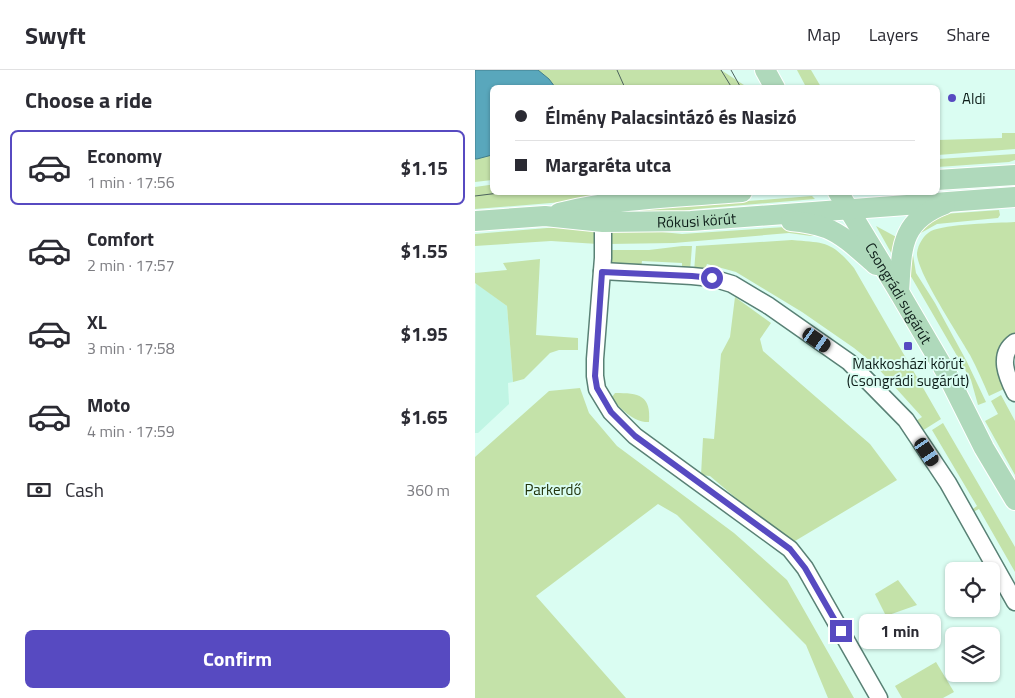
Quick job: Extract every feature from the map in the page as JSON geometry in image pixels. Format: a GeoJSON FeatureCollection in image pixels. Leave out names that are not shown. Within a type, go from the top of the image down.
{"type":"FeatureCollection","features":[{"type":"Feature","properties":{"kind":"main road"},"geometry":{"type":"LineString","coordinates":[[765,70],[773,85]]}},
{"type":"Feature","properties":{"kind":"main road"},"geometry":{"type":"LineString","coordinates":[[940,180],[1015,175]]}},
{"type":"Feature","properties":{"kind":"main road","name":"Rókusi körút"},"geometry":{"type":"LineString","coordinates":[[475,221],[545,216],[590,205],[622,201],[702,195]]}},
{"type":"Feature","properties":{"kind":"main road","name":"Csongrádi sugárút"},"geometry":{"type":"LineString","coordinates":[[840,195],[947,374],[984,448],[1015,500]]}},
{"type":"Feature","properties":{"kind":"main road","name":"Rókusi körút"},"geometry":{"type":"LineString","coordinates":[[545,216],[603,222],[691,222],[1015,197]]}},
{"type":"Feature","properties":{"kind":"main road"},"geometry":{"type":"LineString","coordinates":[[603,222],[606,213],[622,201]]}},
{"type":"Feature","properties":{"kind":"main road"},"geometry":{"type":"LineString","coordinates":[[760,216],[805,222],[825,228],[850,243],[894,284],[906,236],[913,226],[927,214],[950,202]]}},
{"type":"Feature","properties":{"kind":"main road"},"geometry":{"type":"LineString","coordinates":[[590,205],[597,209],[603,222]]}},
{"type":"Feature","properties":{"kind":"street"},"geometry":{"type":"LineString","coordinates":[[603,222],[602,272],[595,376],[597,388],[611,412],[635,436],[790,549],[805,568],[879,698]]}},
{"type":"Feature","properties":{"kind":"street"},"geometry":{"type":"LineString","coordinates":[[602,272],[692,276],[712,278],[732,284],[769,306],[849,362],[906,420],[948,483],[1015,602]]}},
{"type":"Feature","properties":{"kind":"street"},"geometry":{"type":"LineString","coordinates":[[1014,342],[1007,350],[1004,359],[1007,378],[1015,393]]}},
{"type":"Feature","properties":{"kind":"shaded area"},"geometry":{"type":"Polygon","coordinates":[[[476,283],[507,306],[513,382],[508,383],[509,404],[478,433],[475,433],[476,283]]]}},
{"type":"Feature","properties":{"kind":"green space"},"geometry":{"type":"Polygon","coordinates":[[[475,70],[721,70],[744,85],[490,85],[490,180],[475,182],[475,70]]]}},
{"type":"Feature","properties":{"kind":"green space"},"geometry":{"type":"Polygon","coordinates":[[[797,70],[811,70],[820,85],[805,85],[797,70]]]}},
{"type":"Feature","properties":{"kind":"green space"},"geometry":{"type":"Polygon","coordinates":[[[1002,133],[1015,133],[1015,149],[940,155],[940,140],[1002,138],[1002,133]]]}},
{"type":"Feature","properties":{"kind":"green space"},"geometry":{"type":"Polygon","coordinates":[[[1015,154],[1015,160],[1009,162],[940,167],[940,159],[1015,154]]]}},
{"type":"Feature","properties":{"kind":"green space"},"geometry":{"type":"Polygon","coordinates":[[[490,185],[490,195],[609,195],[563,202],[475,209],[475,187],[490,185]]]}},
{"type":"Feature","properties":{"kind":"green space"},"geometry":{"type":"Polygon","coordinates":[[[812,196],[815,199],[697,209],[650,216],[632,216],[633,210],[812,196]]]}},
{"type":"Feature","properties":{"kind":"green space"},"geometry":{"type":"Polygon","coordinates":[[[999,210],[1000,215],[998,218],[937,224],[919,234],[920,225],[943,214],[999,210]]]}},
{"type":"Feature","properties":{"kind":"green space"},"geometry":{"type":"Polygon","coordinates":[[[1015,222],[1015,336],[998,357],[998,374],[1004,389],[989,396],[970,355],[930,288],[923,274],[917,253],[924,237],[931,231],[972,224],[1015,222]]]}},
{"type":"Feature","properties":{"kind":"green space"},"geometry":{"type":"Polygon","coordinates":[[[801,226],[821,235],[811,236],[789,233],[674,243],[608,244],[609,237],[613,231],[622,228],[682,234],[801,226]]]}},
{"type":"Feature","properties":{"kind":"green space"},"geometry":{"type":"Polygon","coordinates":[[[876,226],[900,239],[893,256],[876,226]]]}},
{"type":"Feature","properties":{"kind":"green space"},"geometry":{"type":"Polygon","coordinates":[[[559,227],[592,228],[597,234],[598,244],[551,241],[475,246],[475,234],[559,227]]]}},
{"type":"Feature","properties":{"kind":"green space"},"geometry":{"type":"Polygon","coordinates":[[[792,240],[827,245],[839,253],[854,268],[941,419],[922,431],[916,421],[922,417],[875,365],[802,312],[736,272],[707,264],[704,272],[694,272],[696,246],[792,240]]]}},
{"type":"Feature","properties":{"kind":"green space"},"geometry":{"type":"Polygon","coordinates":[[[692,246],[690,271],[682,270],[682,263],[642,261],[641,268],[613,264],[610,261],[608,250],[649,250],[692,246]]]}},
{"type":"Feature","properties":{"kind":"green space"},"geometry":{"type":"Polygon","coordinates":[[[912,249],[916,273],[935,303],[986,402],[978,405],[971,380],[909,273],[912,249]]]}},
{"type":"Feature","properties":{"kind":"green space"},"geometry":{"type":"Polygon","coordinates":[[[540,259],[536,335],[578,338],[578,350],[559,350],[550,353],[524,379],[513,382],[507,306],[475,283],[475,273],[507,270],[503,263],[540,259]]]}},
{"type":"Feature","properties":{"kind":"green space"},"geometry":{"type":"Polygon","coordinates":[[[735,297],[771,323],[760,339],[763,351],[870,444],[897,480],[790,544],[710,476],[701,475],[703,438],[714,439],[721,354],[730,337],[735,297]]]}},
{"type":"Feature","properties":{"kind":"green space","name":"Parkerdő"},"geometry":{"type":"Polygon","coordinates":[[[580,388],[589,413],[617,446],[734,533],[787,580],[854,698],[828,698],[806,645],[677,515],[658,504],[536,596],[626,698],[475,698],[475,457],[549,391],[580,388]]]}},
{"type":"Feature","properties":{"kind":"green space"},"geometry":{"type":"Polygon","coordinates":[[[615,393],[642,397],[648,406],[649,422],[638,420],[618,406],[612,397],[615,393]]]}},
{"type":"Feature","properties":{"kind":"green space"},"geometry":{"type":"Polygon","coordinates":[[[1001,395],[1015,421],[1015,475],[985,421],[998,414],[991,401],[1001,395]]]}},
{"type":"Feature","properties":{"kind":"green space"},"geometry":{"type":"Polygon","coordinates":[[[943,423],[1015,547],[1015,572],[979,509],[971,513],[970,511],[977,506],[932,430],[943,423]]]}},
{"type":"Feature","properties":{"kind":"green space"},"geometry":{"type":"Polygon","coordinates":[[[898,580],[917,605],[886,616],[875,594],[898,580]]]}},
{"type":"Feature","properties":{"kind":"green space"},"geometry":{"type":"Polygon","coordinates":[[[936,662],[945,677],[945,682],[948,682],[954,692],[943,698],[902,698],[895,686],[936,662]]]}},
{"type":"Feature","properties":{"kind":"water"},"geometry":{"type":"Polygon","coordinates":[[[475,70],[538,70],[554,85],[490,85],[490,156],[475,159],[475,70]]]}},
{"type":"Feature","properties":{"kind":"tram line"},"geometry":{"type":"LineString","coordinates":[[617,70],[624,85]]}},
{"type":"Feature","properties":{"kind":"tram line"},"geometry":{"type":"LineString","coordinates":[[721,70],[730,85]]}},
{"type":"Feature","properties":{"kind":"tram line"},"geometry":{"type":"LineString","coordinates":[[731,70],[739,85]]}},
{"type":"Feature","properties":{"kind":"tram line"},"geometry":{"type":"LineString","coordinates":[[475,196],[490,194]]}},
{"type":"Feature","properties":{"kind":"place","name":"Aldi"},"geometry":{"type":"Point","coordinates":[952,98]}},
{"type":"Feature","properties":{"kind":"place","name":"Makkosházi körút (Csongrádi sugárút)"},"geometry":{"type":"Point","coordinates":[908,346]}},
{"type":"Feature","properties":{"kind":"route"},"geometry":{"type":"LineString","coordinates":[[712,278],[602,272],[595,359],[595,382],[597,388],[611,412],[635,436],[790,549],[805,568],[841,631]]}}]}
